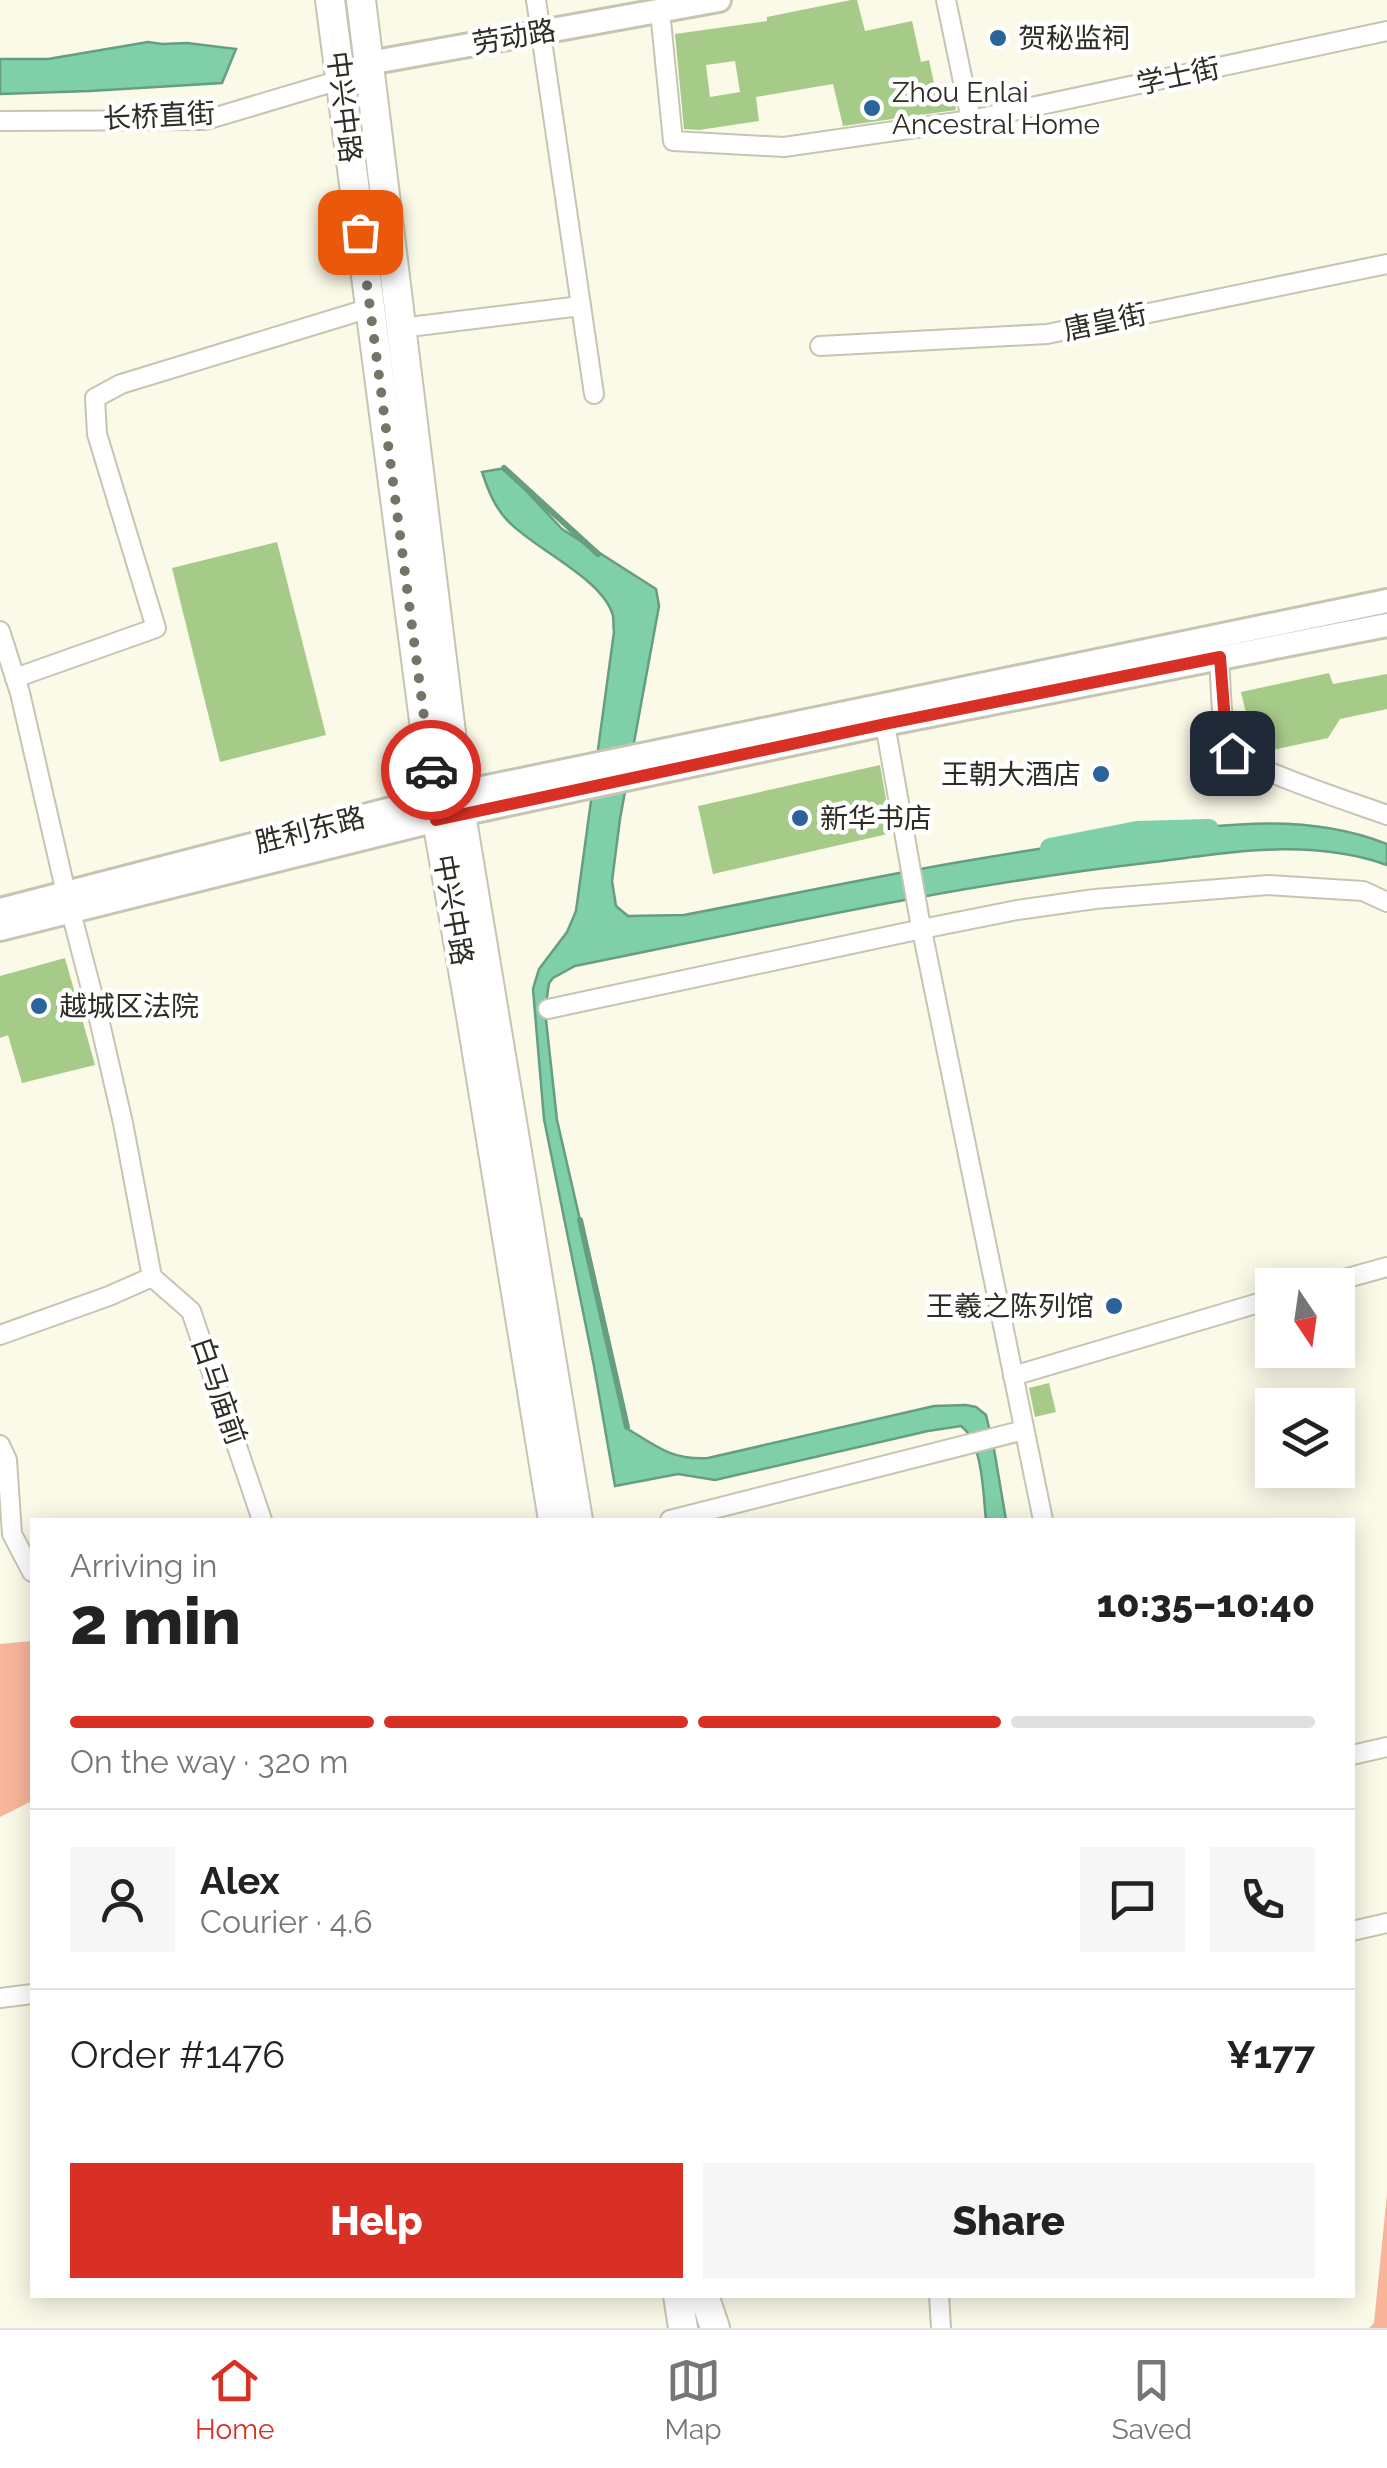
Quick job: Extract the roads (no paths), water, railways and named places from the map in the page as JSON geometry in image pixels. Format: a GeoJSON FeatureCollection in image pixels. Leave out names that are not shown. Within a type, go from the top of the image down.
{"type":"FeatureCollection","features":[{"type":"Feature","properties":{"kind":"main road","name":"中兴中路"},"geometry":{"type":"LineString","coordinates":[[330,0],[370,308],[448,806],[578,1518]]}},
{"type":"Feature","properties":{"kind":"main road","name":"中兴中路"},"geometry":{"type":"LineString","coordinates":[[361,0],[402,328],[448,806],[478,1055],[553,1518]]}},
{"type":"Feature","properties":{"kind":"main road","name":"劳动路"},"geometry":{"type":"LineString","coordinates":[[369,63],[719,0]]}},
{"type":"Feature","properties":{"kind":"main road","name":"胜利东路"},"geometry":{"type":"LineString","coordinates":[[0,910],[68,902],[448,806],[1387,601]]}},
{"type":"Feature","properties":{"kind":"main road","name":"胜利东路"},"geometry":{"type":"LineString","coordinates":[[645,765],[885,724],[1387,625]]}},
{"type":"Feature","properties":{"kind":"main road","name":"胜利东路"},"geometry":{"type":"LineString","coordinates":[[0,929],[68,902]]}},
{"type":"Feature","properties":{"kind":"main road"},"geometry":{"type":"LineString","coordinates":[[678,2298],[683,2328]]}},
{"type":"Feature","properties":{"kind":"main road"},"geometry":{"type":"LineString","coordinates":[[705,2298],[712,2328]]}},
{"type":"Feature","properties":{"kind":"street"},"geometry":{"type":"LineString","coordinates":[[536,0],[594,394]]}},
{"type":"Feature","properties":{"kind":"street"},"geometry":{"type":"LineString","coordinates":[[946,0],[972,120]]}},
{"type":"Feature","properties":{"kind":"street","name":"学士街"},"geometry":{"type":"LineString","coordinates":[[660,10],[673,141],[784,147],[972,120],[1387,32]]}},
{"type":"Feature","properties":{"kind":"street","name":"长桥直街"},"geometry":{"type":"LineString","coordinates":[[0,121],[206,120],[340,80],[369,63]]}},
{"type":"Feature","properties":{"kind":"street","name":"唐皇街"},"geometry":{"type":"LineString","coordinates":[[820,346],[1046,334],[1387,264]]}},
{"type":"Feature","properties":{"kind":"street"},"geometry":{"type":"LineString","coordinates":[[402,328],[581,306]]}},
{"type":"Feature","properties":{"kind":"street"},"geometry":{"type":"LineString","coordinates":[[15,678],[156,628],[97,434],[95,398],[121,384],[370,308]]}},
{"type":"Feature","properties":{"kind":"street"},"geometry":{"type":"LineString","coordinates":[[0,631],[15,678],[123,1123],[152,1277],[0,1334]]}},
{"type":"Feature","properties":{"kind":"street"},"geometry":{"type":"LineString","coordinates":[[1220,657],[1226,735],[1232,753],[1260,768],[1387,816]]}},
{"type":"Feature","properties":{"kind":"street"},"geometry":{"type":"LineString","coordinates":[[885,724],[920,922],[1043,1518]]}},
{"type":"Feature","properties":{"kind":"street"},"geometry":{"type":"LineString","coordinates":[[548,1009],[920,922],[1095,898],[1268,885],[1363,891],[1387,902]]}},
{"type":"Feature","properties":{"kind":"street"},"geometry":{"type":"LineString","coordinates":[[1355,1276],[1387,1267]]}},
{"type":"Feature","properties":{"kind":"street","name":"白马庙前"},"geometry":{"type":"LineString","coordinates":[[152,1277],[191,1311],[261,1518]]}},
{"type":"Feature","properties":{"kind":"street"},"geometry":{"type":"LineString","coordinates":[[1013,1376],[1255,1304]]}},
{"type":"Feature","properties":{"kind":"street"},"geometry":{"type":"LineString","coordinates":[[678,1518],[1024,1430]]}},
{"type":"Feature","properties":{"kind":"street"},"geometry":{"type":"LineString","coordinates":[[0,1445],[7,1460],[12,1534],[30,1568]]}},
{"type":"Feature","properties":{"kind":"street"},"geometry":{"type":"LineString","coordinates":[[1355,1754],[1387,1747]]}},
{"type":"Feature","properties":{"kind":"street"},"geometry":{"type":"LineString","coordinates":[[1355,1930],[1387,1923]]}},
{"type":"Feature","properties":{"kind":"street"},"geometry":{"type":"LineString","coordinates":[[0,1998],[30,1994]]}},
{"type":"Feature","properties":{"kind":"street"},"geometry":{"type":"LineString","coordinates":[[940,2298],[940,2328]]}},
{"type":"Feature","properties":{"kind":"waterway"},"geometry":{"type":"LineString","coordinates":[[504,468],[598,554]]}},
{"type":"Feature","properties":{"kind":"waterway"},"geometry":{"type":"LineString","coordinates":[[1050,848],[1137,831],[1209,829]]}},
{"type":"Feature","properties":{"kind":"waterway"},"geometry":{"type":"LineString","coordinates":[[580,1220],[627,1427]]}},
{"type":"Feature","properties":{"kind":"place","name":"贺秘监祠"},"geometry":{"type":"Point","coordinates":[998,38]}},
{"type":"Feature","properties":{"kind":"place","name":"Zhou Enlai Ancestral Home"},"geometry":{"type":"Point","coordinates":[872,108]}},
{"type":"Feature","properties":{"kind":"place","name":"王朝大酒店"},"geometry":{"type":"Point","coordinates":[1101,774]}},
{"type":"Feature","properties":{"kind":"place","name":"新华书店"},"geometry":{"type":"Point","coordinates":[800,818]}},
{"type":"Feature","properties":{"kind":"place","name":"越城区法院"},"geometry":{"type":"Point","coordinates":[39,1006]}},
{"type":"Feature","properties":{"kind":"place","name":"王羲之陈列馆"},"geometry":{"type":"Point","coordinates":[1114,1306]}}]}
